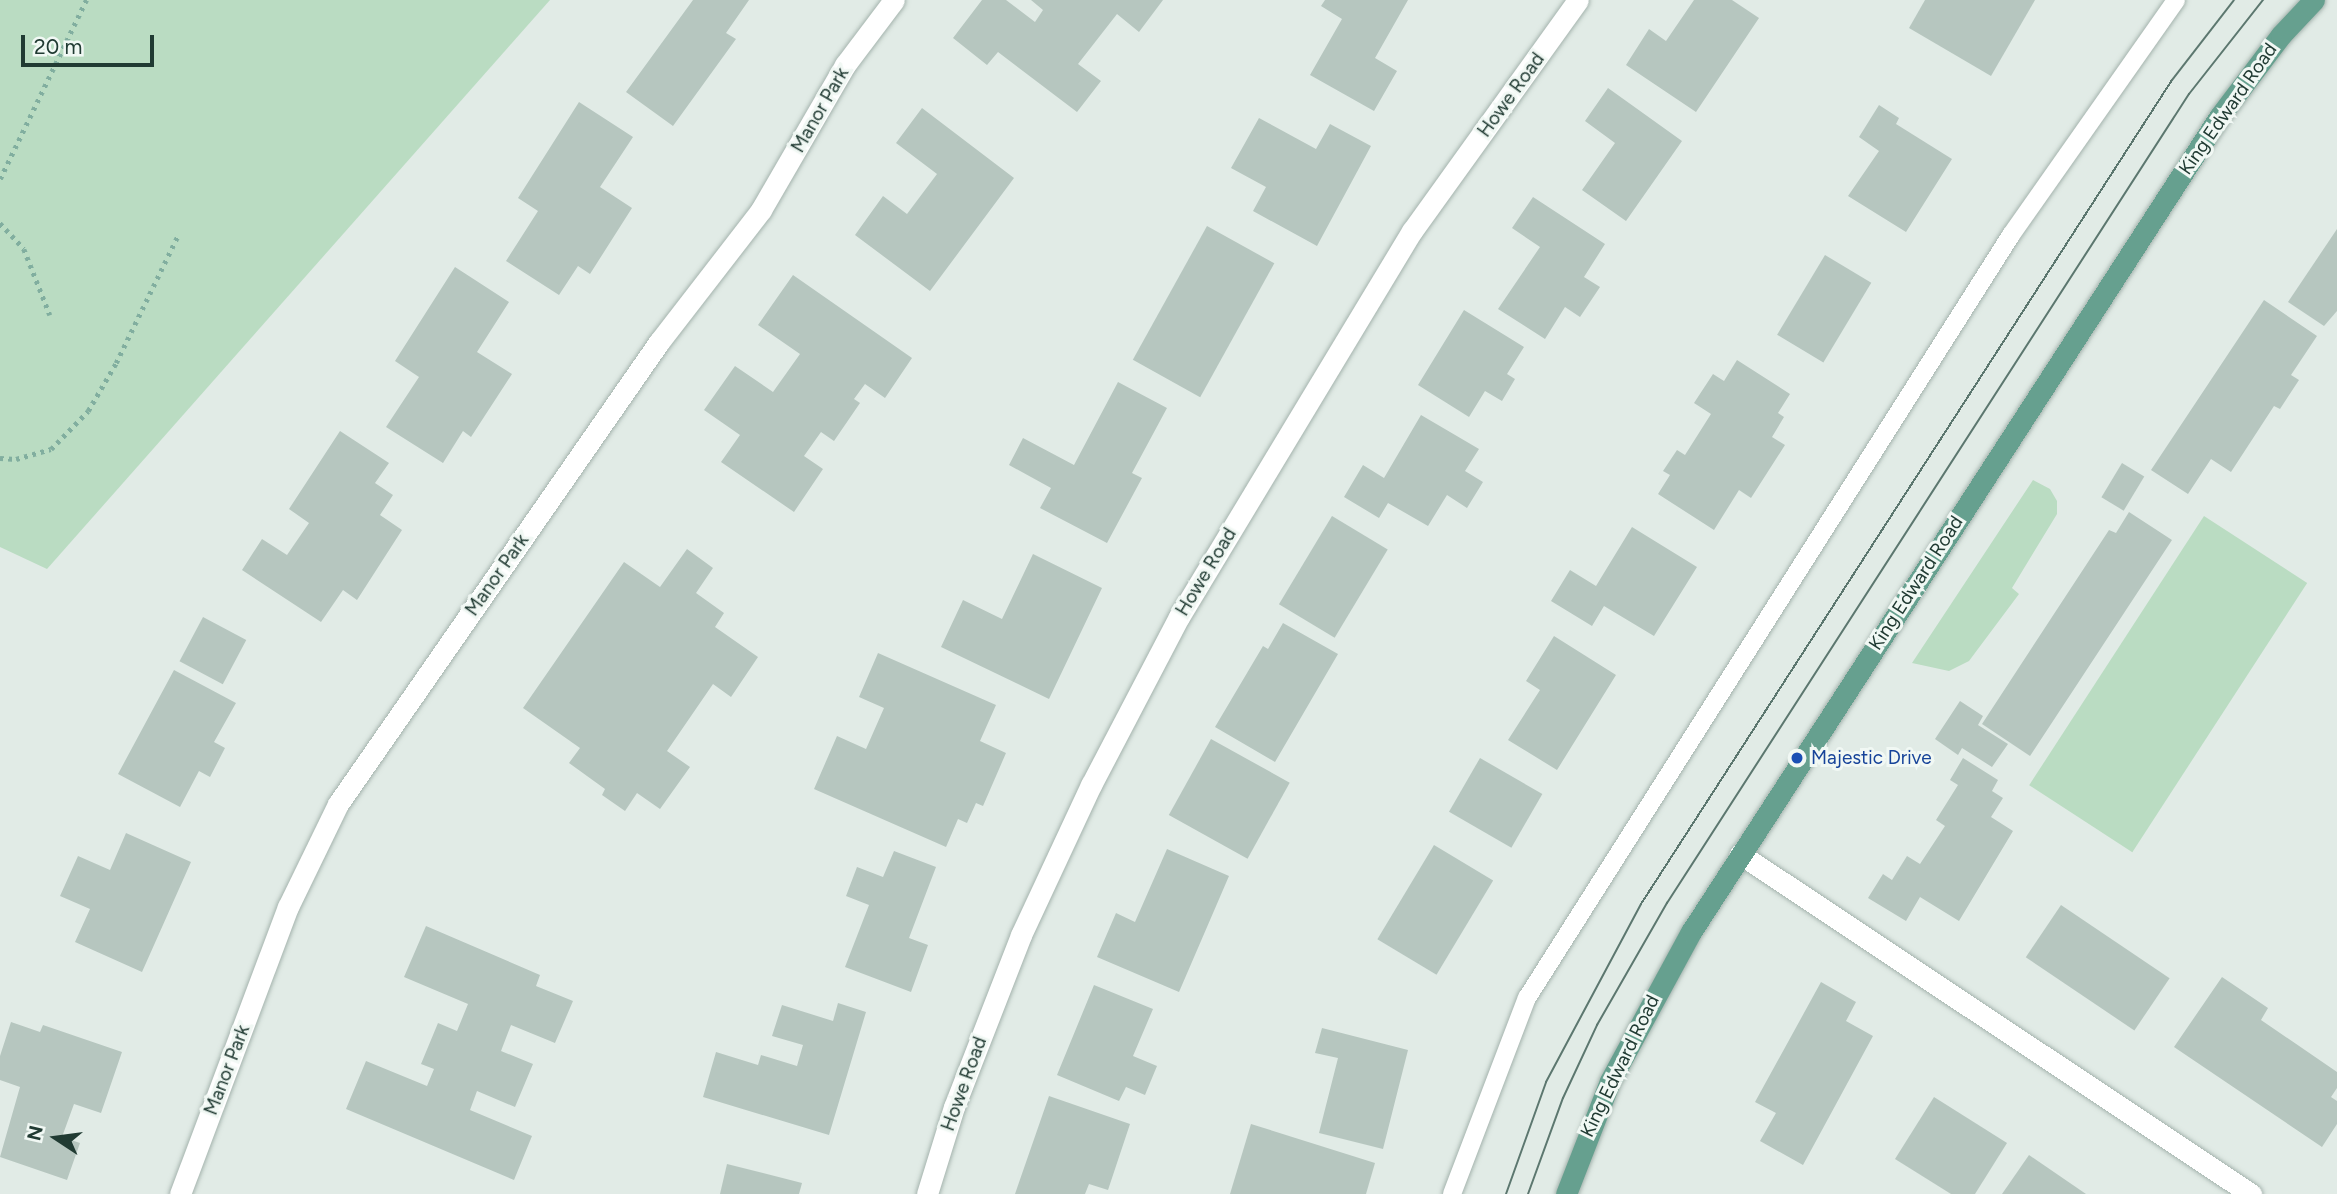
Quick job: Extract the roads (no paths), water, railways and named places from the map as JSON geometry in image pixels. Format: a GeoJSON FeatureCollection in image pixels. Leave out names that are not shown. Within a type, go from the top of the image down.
{"type":"FeatureCollection","features":[{"type":"Feature","properties":{"kind":"main road","name":"King Edward Road"},"geometry":{"type":"LineString","coordinates":[[1566,1194],[1610,1081],[1647,1008],[1740,854],[2219,117],[2281,35],[2314,0]]}},
{"type":"Feature","properties":{"kind":"street","name":"Manor Park"},"geometry":{"type":"LineString","coordinates":[[180,1194],[288,907],[338,804],[659,342],[761,210],[845,65],[894,0]]}},
{"type":"Feature","properties":{"kind":"street","name":"Howe Road"},"geometry":{"type":"LineString","coordinates":[[928,1194],[954,1107],[1021,935],[1091,785],[1179,617],[1412,231],[1578,0]]}},
{"type":"Feature","properties":{"kind":"street"},"geometry":{"type":"LineString","coordinates":[[1740,854],[2251,1194]]}},
{"type":"Feature","properties":{"kind":"lane"},"geometry":{"type":"LineString","coordinates":[[1452,1194],[1527,998],[2004,247],[2176,0]]}},
{"type":"Feature","properties":{"kind":"tram line"},"geometry":{"type":"LineString","coordinates":[[1506,1194],[1546,1082],[1641,904],[2172,80],[2234,0]]}},
{"type":"Feature","properties":{"kind":"tram line"},"geometry":{"type":"LineString","coordinates":[[1528,1194],[1563,1098],[1597,1025],[1667,903],[2189,94],[2263,0]]}},
{"type":"Feature","properties":{"kind":"place","name":"Majestic Drive"},"geometry":{"type":"Point","coordinates":[1797,758]}}]}
